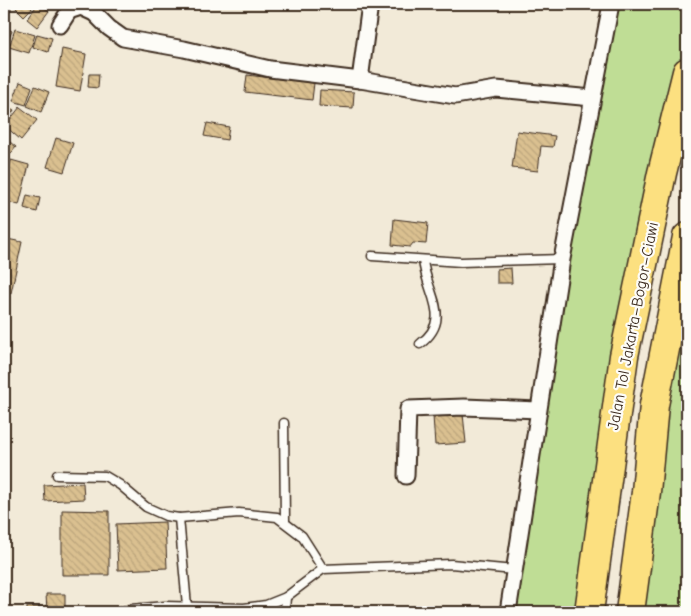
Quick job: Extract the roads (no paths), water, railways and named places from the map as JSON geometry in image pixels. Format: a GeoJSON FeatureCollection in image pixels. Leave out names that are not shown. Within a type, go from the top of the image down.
{"type":"FeatureCollection","features":[{"type":"Feature","properties":{"kind":"highway","name":"Jalan Tol Jakarta–Bogor–Ciawi"},"geometry":{"type":"LineString","coordinates":[[590,612],[624,356],[662,173],[687,72]]}},
{"type":"Feature","properties":{"kind":"highway"},"geometry":{"type":"LineString","coordinates":[[630,612],[646,492],[654,405],[687,237]]}},
{"type":"Feature","properties":{"kind":"street"},"geometry":{"type":"LineString","coordinates":[[360,80],[370,4]]}},
{"type":"Feature","properties":{"kind":"street"},"geometry":{"type":"LineString","coordinates":[[508,612],[562,260],[611,4]]}},
{"type":"Feature","properties":{"kind":"street"},"geometry":{"type":"LineString","coordinates":[[60,25],[70,11],[81,7],[94,13],[116,35],[131,41],[184,49],[270,69],[360,80],[455,96],[496,89],[592,98]]}},
{"type":"Feature","properties":{"kind":"street"},"geometry":{"type":"LineString","coordinates":[[406,476],[407,410],[464,407],[538,410]]}},
{"type":"Feature","properties":{"kind":"lane"},"geometry":{"type":"LineString","coordinates":[[372,256],[480,262],[562,260]]}},
{"type":"Feature","properties":{"kind":"lane"},"geometry":{"type":"LineString","coordinates":[[420,344],[434,332],[438,315],[424,275],[423,260]]}},
{"type":"Feature","properties":{"kind":"lane"},"geometry":{"type":"LineString","coordinates":[[284,422],[285,521]]}},
{"type":"Feature","properties":{"kind":"lane"},"geometry":{"type":"LineString","coordinates":[[57,475],[105,476],[120,485],[146,507],[166,516],[179,518],[252,513],[277,517],[285,521],[302,536],[323,569]]}},
{"type":"Feature","properties":{"kind":"lane"},"geometry":{"type":"LineString","coordinates":[[179,518],[187,606]]}},
{"type":"Feature","properties":{"kind":"lane"},"geometry":{"type":"LineString","coordinates":[[120,612],[131,609],[187,606],[254,607],[286,597],[323,569],[451,564],[514,570]]}},
{"type":"Feature","properties":{"kind":"lane"},"geometry":{"type":"LineString","coordinates":[[284,612],[286,597]]}}]}
